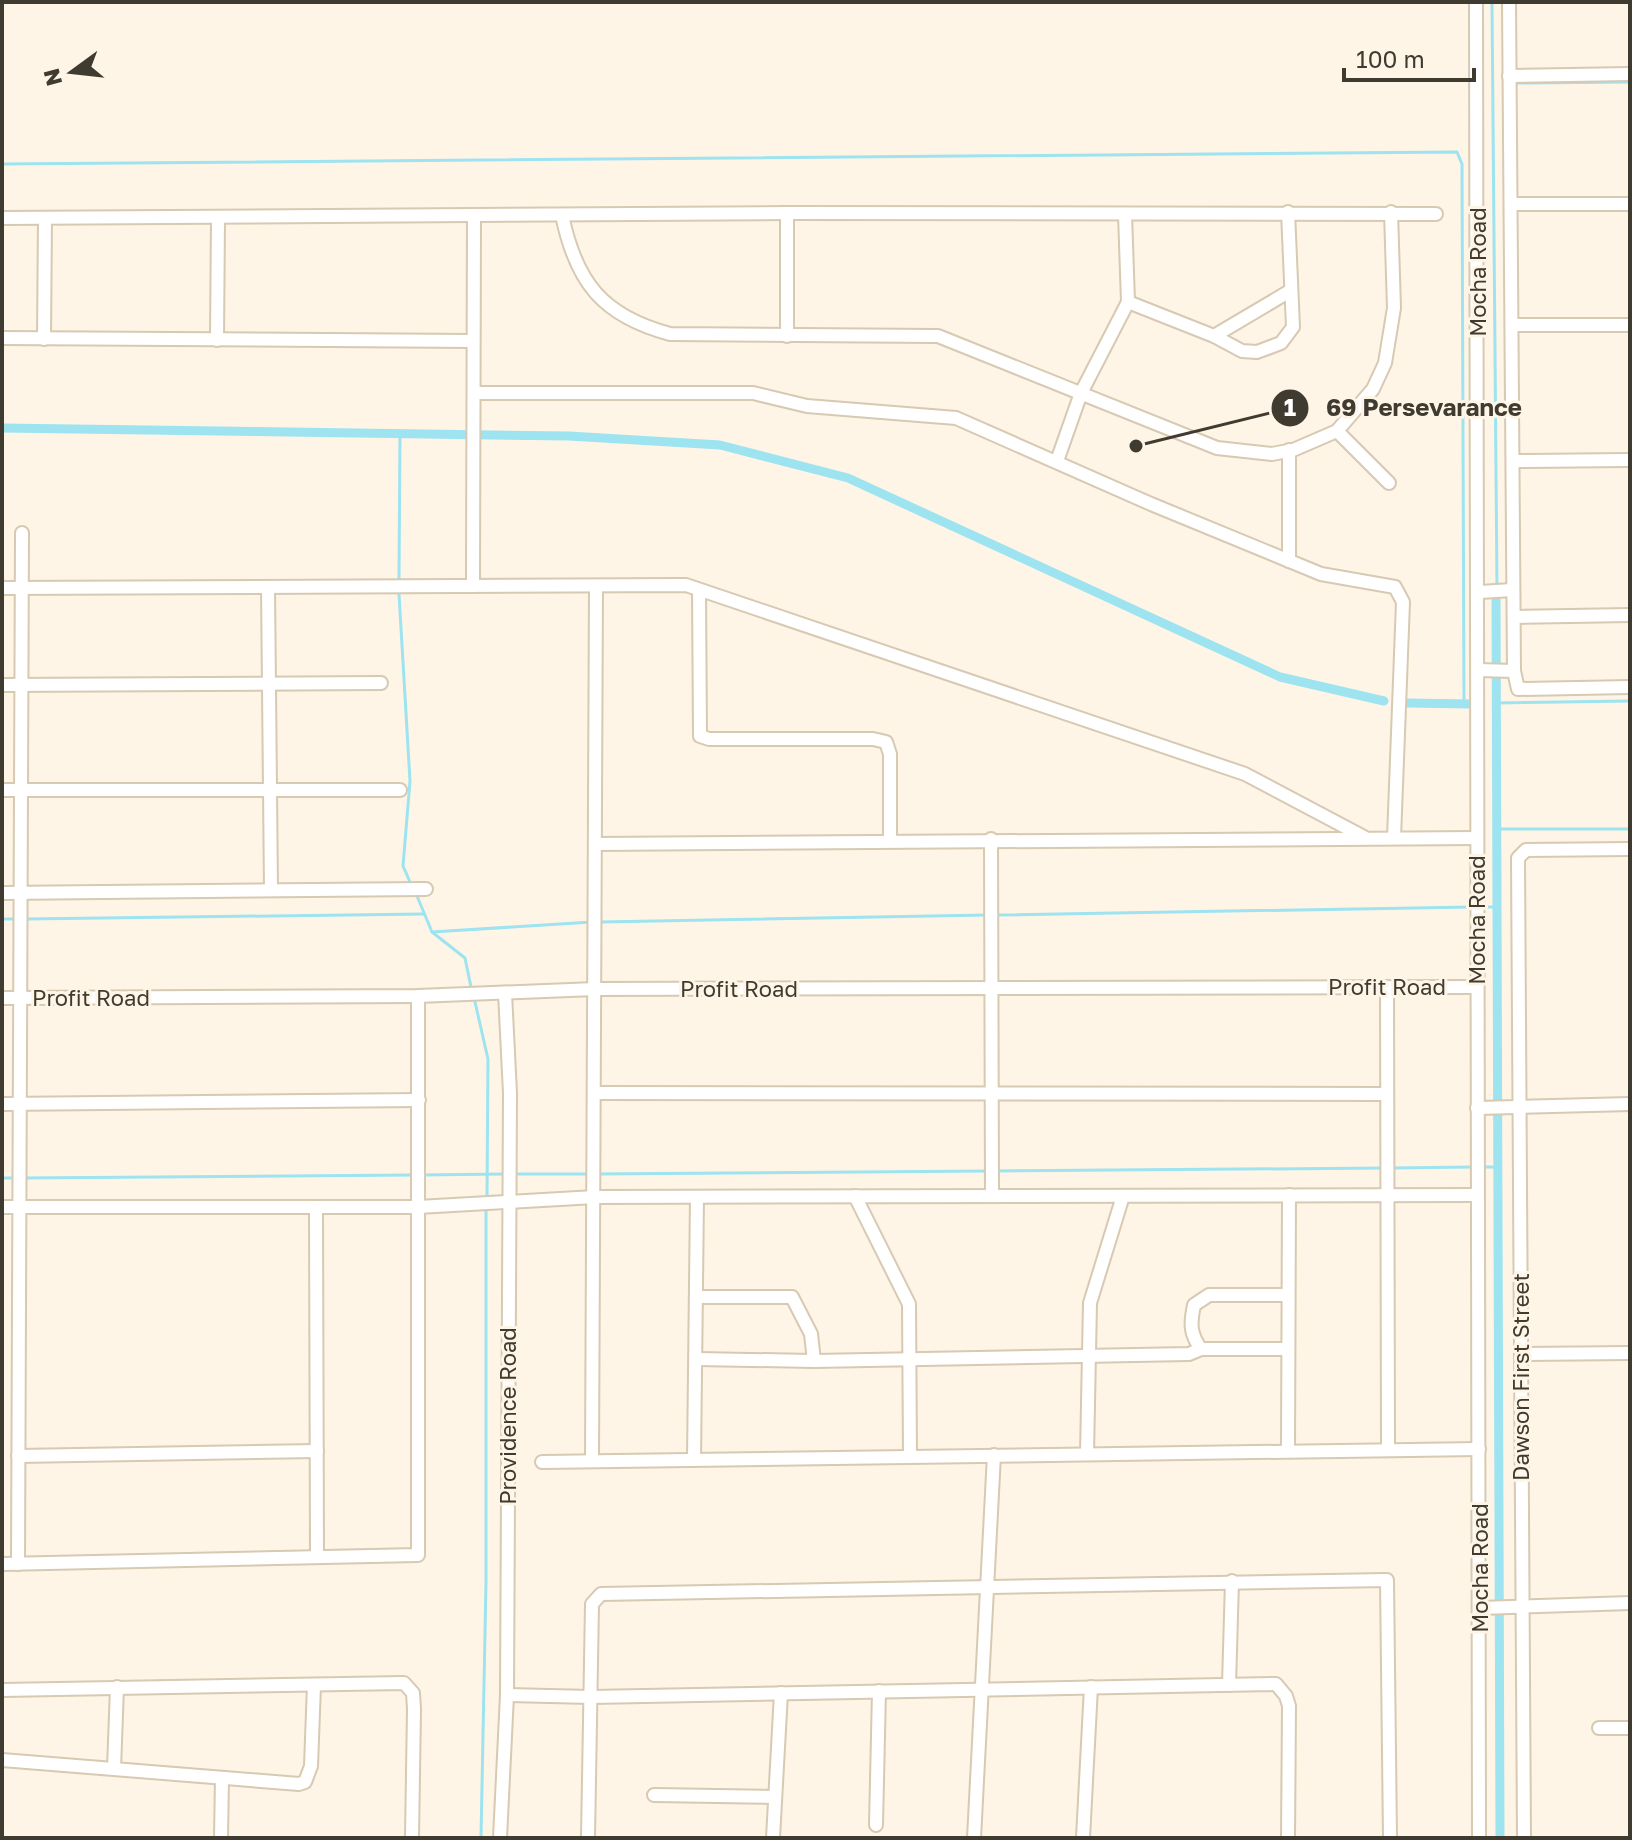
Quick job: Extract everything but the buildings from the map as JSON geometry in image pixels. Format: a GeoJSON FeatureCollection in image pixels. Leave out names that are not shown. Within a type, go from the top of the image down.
{"type":"FeatureCollection","features":[{"type":"Feature","properties":{"kind":"street","name":"Mocha Road"},"geometry":{"type":"LineString","coordinates":[[1476,2],[1482,670],[1477,838],[1477,987],[1482,1108],[1477,1195],[1479,1449],[1485,1608],[1479,1838]]}},
{"type":"Feature","properties":{"kind":"street"},"geometry":{"type":"LineString","coordinates":[[1509,2],[1515,461],[1514,617],[1508,671],[1518,689],[1630,687]]}},
{"type":"Feature","properties":{"kind":"street"},"geometry":{"type":"LineString","coordinates":[[1509,76],[1630,74]]}},
{"type":"Feature","properties":{"kind":"street"},"geometry":{"type":"LineString","coordinates":[[1514,204],[1630,204]]}},
{"type":"Feature","properties":{"kind":"street"},"geometry":{"type":"LineString","coordinates":[[1128,302],[1214,336],[1242,351],[1257,352],[1281,343],[1293,327],[1288,212]]}},
{"type":"Feature","properties":{"kind":"street"},"geometry":{"type":"LineString","coordinates":[[562,215],[574,259],[590,288],[624,318],[670,334],[938,336],[1217,448],[1272,454],[1337,431],[1373,389],[1387,355],[1394,308],[1391,212]]}},
{"type":"Feature","properties":{"kind":"street"},"geometry":{"type":"LineString","coordinates":[[2,218],[787,213],[1436,214]]}},
{"type":"Feature","properties":{"kind":"street"},"geometry":{"type":"LineString","coordinates":[[787,213],[787,336]]}},
{"type":"Feature","properties":{"kind":"street"},"geometry":{"type":"LineString","coordinates":[[1057,461],[1081,393],[1128,302],[1125,214]]}},
{"type":"Feature","properties":{"kind":"street"},"geometry":{"type":"LineString","coordinates":[[473,586],[474,216]]}},
{"type":"Feature","properties":{"kind":"street"},"geometry":{"type":"LineString","coordinates":[[44,339],[45,218]]}},
{"type":"Feature","properties":{"kind":"street"},"geometry":{"type":"LineString","coordinates":[[217,340],[218,219]]}},
{"type":"Feature","properties":{"kind":"street"},"geometry":{"type":"LineString","coordinates":[[1214,336],[1290,291]]}},
{"type":"Feature","properties":{"kind":"street"},"geometry":{"type":"LineString","coordinates":[[1512,325],[1630,325]]}},
{"type":"Feature","properties":{"kind":"street"},"geometry":{"type":"LineString","coordinates":[[2,338],[473,341]]}},
{"type":"Feature","properties":{"kind":"street"},"geometry":{"type":"LineString","coordinates":[[474,393],[753,393],[807,406],[956,418],[1321,574],[1395,587],[1401,596],[1394,838]]}},
{"type":"Feature","properties":{"kind":"street"},"geometry":{"type":"LineString","coordinates":[[1337,431],[1389,483]]}},
{"type":"Feature","properties":{"kind":"street"},"geometry":{"type":"LineString","coordinates":[[1289,450],[1289,561]]}},
{"type":"Feature","properties":{"kind":"street"},"geometry":{"type":"LineString","coordinates":[[1515,461],[1630,460]]}},
{"type":"Feature","properties":{"kind":"street"},"geometry":{"type":"LineString","coordinates":[[18,1564],[22,533]]}},
{"type":"Feature","properties":{"kind":"street"},"geometry":{"type":"LineString","coordinates":[[2,588],[686,585],[1245,774],[1364,837]]}},
{"type":"Feature","properties":{"kind":"street"},"geometry":{"type":"LineString","coordinates":[[592,1461],[596,586]]}},
{"type":"Feature","properties":{"kind":"street"},"geometry":{"type":"LineString","coordinates":[[268,587],[271,890]]}},
{"type":"Feature","properties":{"kind":"street"},"geometry":{"type":"LineString","coordinates":[[699,590],[700,736],[709,739],[873,739],[886,742],[890,754],[890,841]]}},
{"type":"Feature","properties":{"kind":"street"},"geometry":{"type":"LineString","coordinates":[[1480,592],[1512,590]]}},
{"type":"Feature","properties":{"kind":"street"},"geometry":{"type":"LineString","coordinates":[[1514,617],[1630,615]]}},
{"type":"Feature","properties":{"kind":"street"},"geometry":{"type":"LineString","coordinates":[[1482,670],[1508,671]]}},
{"type":"Feature","properties":{"kind":"street"},"geometry":{"type":"LineString","coordinates":[[2,685],[269,686],[381,683]]}},
{"type":"Feature","properties":{"kind":"street"},"geometry":{"type":"LineString","coordinates":[[2,790],[400,790]]}},
{"type":"Feature","properties":{"kind":"street"},"geometry":{"type":"LineString","coordinates":[[595,844],[1477,838]]}},
{"type":"Feature","properties":{"kind":"street"},"geometry":{"type":"LineString","coordinates":[[991,839],[992,1196]]}},
{"type":"Feature","properties":{"kind":"street","name":"Dawson First Street"},"geometry":{"type":"LineString","coordinates":[[1524,1838],[1521,1354],[1514,1105],[1518,858],[1524,851],[1630,849]]}},
{"type":"Feature","properties":{"kind":"street"},"geometry":{"type":"LineString","coordinates":[[2,893],[426,889]]}},
{"type":"Feature","properties":{"kind":"street"},"geometry":{"type":"LineString","coordinates":[[1387,987],[1388,1450]]}},
{"type":"Feature","properties":{"kind":"street","name":"Profit Road"},"geometry":{"type":"LineString","coordinates":[[2,998],[418,996],[595,989],[1477,987]]}},
{"type":"Feature","properties":{"kind":"street","name":"Providence Road"},"geometry":{"type":"LineString","coordinates":[[500,1838],[507,1695],[510,1093],[505,993]]}},
{"type":"Feature","properties":{"kind":"street"},"geometry":{"type":"LineString","coordinates":[[2,1564],[418,1555],[418,996]]}},
{"type":"Feature","properties":{"kind":"street"},"geometry":{"type":"LineString","coordinates":[[595,1093],[1387,1094]]}},
{"type":"Feature","properties":{"kind":"street"},"geometry":{"type":"LineString","coordinates":[[2,1104],[419,1100]]}},
{"type":"Feature","properties":{"kind":"street"},"geometry":{"type":"LineString","coordinates":[[1482,1108],[1630,1104]]}},
{"type":"Feature","properties":{"kind":"street"},"geometry":{"type":"LineString","coordinates":[[1288,1449],[1289,1195]]}},
{"type":"Feature","properties":{"kind":"street"},"geometry":{"type":"LineString","coordinates":[[2,1207],[418,1207],[595,1197],[1477,1195]]}},
{"type":"Feature","properties":{"kind":"street"},"geometry":{"type":"LineString","coordinates":[[855,1196],[909,1304],[910,1456]]}},
{"type":"Feature","properties":{"kind":"street"},"geometry":{"type":"LineString","coordinates":[[1087,1454],[1090,1303],[1123,1196]]}},
{"type":"Feature","properties":{"kind":"street"},"geometry":{"type":"LineString","coordinates":[[694,1460],[697,1197]]}},
{"type":"Feature","properties":{"kind":"street"},"geometry":{"type":"LineString","coordinates":[[316,1208],[317,1557]]}},
{"type":"Feature","properties":{"kind":"street"},"geometry":{"type":"LineString","coordinates":[[2,1294],[18,1294]]}},
{"type":"Feature","properties":{"kind":"street"},"geometry":{"type":"LineString","coordinates":[[1201,1349],[1192,1337],[1190,1322],[1194,1305],[1200,1297],[1288,1295]]}},
{"type":"Feature","properties":{"kind":"street"},"geometry":{"type":"LineString","coordinates":[[696,1297],[792,1297],[811,1334],[814,1361]]}},
{"type":"Feature","properties":{"kind":"street"},"geometry":{"type":"LineString","coordinates":[[697,1359],[814,1361],[1189,1354],[1201,1349],[1288,1349]]}},
{"type":"Feature","properties":{"kind":"street"},"geometry":{"type":"LineString","coordinates":[[1521,1354],[1630,1353]]}},
{"type":"Feature","properties":{"kind":"street"},"geometry":{"type":"LineString","coordinates":[[542,1462],[1288,1449],[1479,1449]]}},
{"type":"Feature","properties":{"kind":"street"},"geometry":{"type":"LineString","coordinates":[[18,1456],[317,1451]]}},
{"type":"Feature","properties":{"kind":"street"},"geometry":{"type":"LineString","coordinates":[[974,1838],[985,1689],[994,1455]]}},
{"type":"Feature","properties":{"kind":"street"},"geometry":{"type":"LineString","coordinates":[[588,1838],[592,1604],[601,1594],[1387,1580],[1390,1838]]}},
{"type":"Feature","properties":{"kind":"street"},"geometry":{"type":"LineString","coordinates":[[1229,1685],[1232,1581]]}},
{"type":"Feature","properties":{"kind":"street"},"geometry":{"type":"LineString","coordinates":[[1485,1608],[1630,1603]]}},
{"type":"Feature","properties":{"kind":"street"},"geometry":{"type":"LineString","coordinates":[[2,1690],[399,1682],[413,1693],[412,1838]]}},
{"type":"Feature","properties":{"kind":"street"},"geometry":{"type":"LineString","coordinates":[[507,1695],[591,1697],[1276,1684],[1286,1696],[1288,1838]]}},
{"type":"Feature","properties":{"kind":"street"},"geometry":{"type":"LineString","coordinates":[[2,1760],[305,1782],[311,1766],[314,1685]]}},
{"type":"Feature","properties":{"kind":"street"},"geometry":{"type":"LineString","coordinates":[[114,1769],[117,1687]]}},
{"type":"Feature","properties":{"kind":"street"},"geometry":{"type":"LineString","coordinates":[[1083,1838],[1091,1687]]}},
{"type":"Feature","properties":{"kind":"street"},"geometry":{"type":"LineString","coordinates":[[876,1825],[879,1691]]}},
{"type":"Feature","properties":{"kind":"street"},"geometry":{"type":"LineString","coordinates":[[773,1838],[781,1693]]}},
{"type":"Feature","properties":{"kind":"street"},"geometry":{"type":"LineString","coordinates":[[1599,1728],[1630,1728]]}},
{"type":"Feature","properties":{"kind":"street"},"geometry":{"type":"LineString","coordinates":[[221,1838],[222,1778]]}},
{"type":"Feature","properties":{"kind":"street"},"geometry":{"type":"LineString","coordinates":[[654,1795],[775,1797]]}},
{"type":"Feature","properties":{"kind":"waterway"},"geometry":{"type":"LineString","coordinates":[[1492,2],[1497,588]]}},
{"type":"Feature","properties":{"kind":"waterway"},"geometry":{"type":"LineString","coordinates":[[1513,83],[1630,82]]}},
{"type":"Feature","properties":{"kind":"waterway"},"geometry":{"type":"LineString","coordinates":[[2,164],[1457,152],[1462,164],[1464,704]]}},
{"type":"Feature","properties":{"kind":"waterway"},"geometry":{"type":"LineString","coordinates":[[2,428],[569,436],[720,445],[848,478],[1280,677],[1384,701]]}},
{"type":"Feature","properties":{"kind":"waterway"},"geometry":{"type":"LineString","coordinates":[[399,579],[400,434]]}},
{"type":"Feature","properties":{"kind":"waterway"},"geometry":{"type":"LineString","coordinates":[[399,594],[410,781],[403,866],[410,882]]}},
{"type":"Feature","properties":{"kind":"waterway"},"geometry":{"type":"LineString","coordinates":[[1496,594],[1500,1838]]}},
{"type":"Feature","properties":{"kind":"waterway"},"geometry":{"type":"LineString","coordinates":[[1496,703],[1630,701]]}},
{"type":"Feature","properties":{"kind":"waterway"},"geometry":{"type":"LineString","coordinates":[[1408,703],[1470,704]]}},
{"type":"Feature","properties":{"kind":"waterway"},"geometry":{"type":"LineString","coordinates":[[1496,829],[1630,829]]}},
{"type":"Feature","properties":{"kind":"waterway"},"geometry":{"type":"LineString","coordinates":[[417,896],[432,932],[465,958],[471,987]]}},
{"type":"Feature","properties":{"kind":"waterway"},"geometry":{"type":"LineString","coordinates":[[996,915],[1472,907]]}},
{"type":"Feature","properties":{"kind":"waterway"},"geometry":{"type":"LineString","coordinates":[[1480,907],[1496,907]]}},
{"type":"Feature","properties":{"kind":"waterway"},"geometry":{"type":"LineString","coordinates":[[26,919],[424,914]]}},
{"type":"Feature","properties":{"kind":"waterway"},"geometry":{"type":"LineString","coordinates":[[600,922],[988,915]]}},
{"type":"Feature","properties":{"kind":"waterway"},"geometry":{"type":"LineString","coordinates":[[2,919],[18,919]]}},
{"type":"Feature","properties":{"kind":"waterway"},"geometry":{"type":"LineString","coordinates":[[432,932],[592,922]]}},
{"type":"Feature","properties":{"kind":"waterway"},"geometry":{"type":"LineString","coordinates":[[475,1002],[488,1059],[487,1196]]}},
{"type":"Feature","properties":{"kind":"waterway"},"geometry":{"type":"LineString","coordinates":[[1392,1168],[1473,1167]]}},
{"type":"Feature","properties":{"kind":"waterway"},"geometry":{"type":"LineString","coordinates":[[1480,1167],[1497,1167]]}},
{"type":"Feature","properties":{"kind":"waterway"},"geometry":{"type":"LineString","coordinates":[[996,1171],[1385,1168]]}},
{"type":"Feature","properties":{"kind":"waterway"},"geometry":{"type":"LineString","coordinates":[[596,1174],[989,1171]]}},
{"type":"Feature","properties":{"kind":"waterway"},"geometry":{"type":"LineString","coordinates":[[420,1175],[505,1174]]}},
{"type":"Feature","properties":{"kind":"waterway"},"geometry":{"type":"LineString","coordinates":[[512,1174],[589,1174]]}},
{"type":"Feature","properties":{"kind":"waterway"},"geometry":{"type":"LineString","coordinates":[[24,1178],[413,1175]]}},
{"type":"Feature","properties":{"kind":"waterway"},"geometry":{"type":"LineString","coordinates":[[2,1178],[17,1178]]}},
{"type":"Feature","properties":{"kind":"waterway"},"geometry":{"type":"LineString","coordinates":[[481,1838],[486,1582],[486,1211]]}},
{"type":"Feature","properties":{"kind":"place","name":"69 Persevarance"},"geometry":{"type":"Point","coordinates":[1136,446]}}]}
